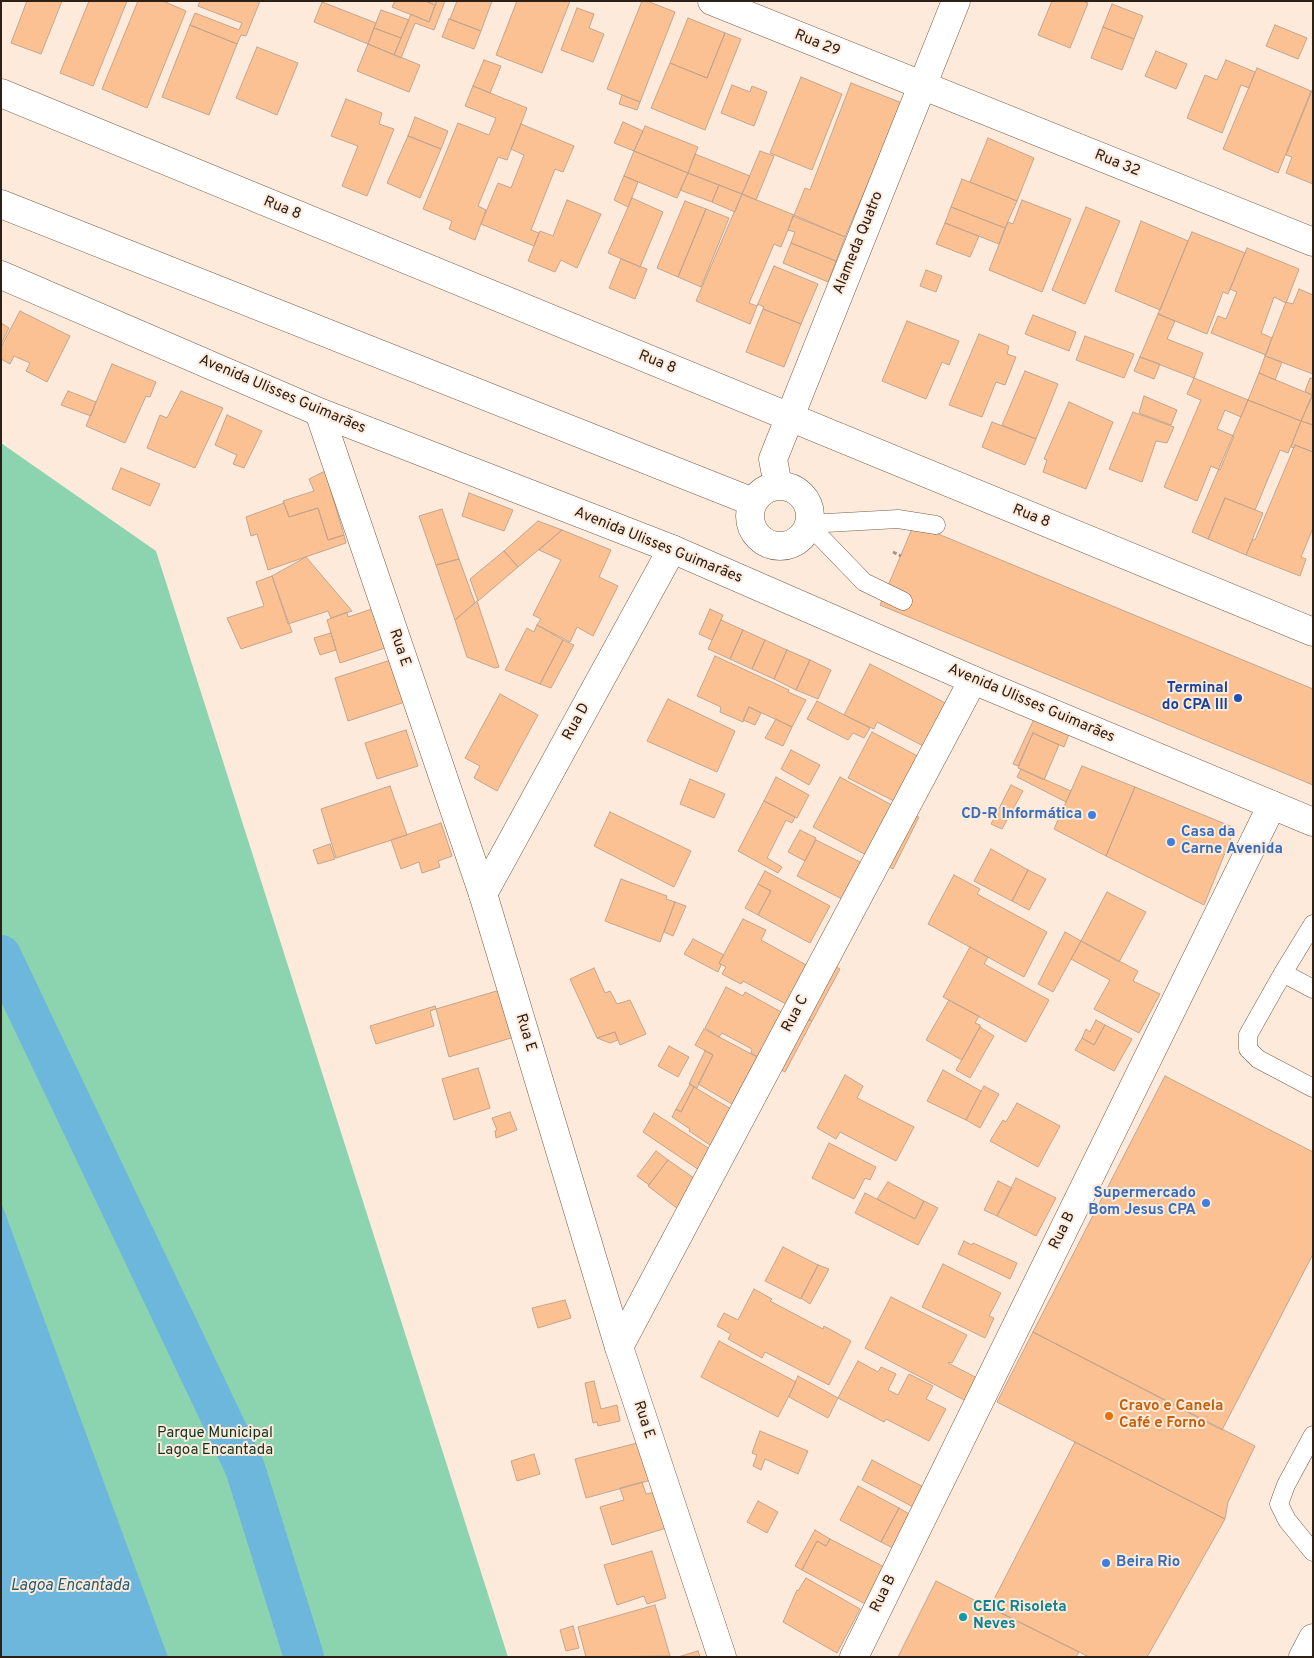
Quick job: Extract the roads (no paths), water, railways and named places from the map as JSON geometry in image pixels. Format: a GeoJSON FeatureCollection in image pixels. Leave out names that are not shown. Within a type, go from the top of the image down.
{"type":"FeatureCollection","features":[{"type":"Feature","properties":{"kind":"street","name":"Rua 29"},"geometry":{"type":"LineString","coordinates":[[712,1],[922,86]]}},
{"type":"Feature","properties":{"kind":"street","name":"Alameda Quatro"},"geometry":{"type":"LineString","coordinates":[[778,486],[772,459],[956,1]]}},
{"type":"Feature","properties":{"kind":"street","name":"Rua 32"},"geometry":{"type":"LineString","coordinates":[[922,86],[1313,242]]}},
{"type":"Feature","properties":{"kind":"street","name":"Rua 8"},"geometry":{"type":"LineString","coordinates":[[1,93],[1313,632]]}},
{"type":"Feature","properties":{"kind":"street"},"geometry":{"type":"LineString","coordinates":[[1,204],[753,502]]}},
{"type":"Feature","properties":{"kind":"street","name":"Avenida Ulisses Guimarães"},"geometry":{"type":"LineString","coordinates":[[1,275],[318,412],[672,549],[973,680],[1313,822]]}},
{"type":"Feature","properties":{"kind":"street","name":"Rua E"},"geometry":{"type":"LineString","coordinates":[[318,412],[483,894],[619,1347],[722,1657]]}},
{"type":"Feature","properties":{"kind":"street"},"geometry":{"type":"LineString","coordinates":[[778,486],[796,491],[803,497],[808,505],[810,515],[804,533],[788,545],[778,546],[763,541],[753,531],[749,521],[753,502],[759,493],[778,486]]}},
{"type":"Feature","properties":{"kind":"street"},"geometry":{"type":"LineString","coordinates":[[745,582],[763,541]]}},
{"type":"Feature","properties":{"kind":"street","name":"Rua D"},"geometry":{"type":"LineString","coordinates":[[483,894],[672,549]]}},
{"type":"Feature","properties":{"kind":"street","name":"Rua C"},"geometry":{"type":"LineString","coordinates":[[619,1347],[973,680]]}},
{"type":"Feature","properties":{"kind":"street","name":"Rua B"},"geometry":{"type":"LineString","coordinates":[[854,1657],[1272,805]]}},
{"type":"Feature","properties":{"kind":"street"},"geometry":{"type":"LineString","coordinates":[[1303,1657],[1313,1638]]}},
{"type":"Feature","properties":{"kind":"lane"},"geometry":{"type":"LineString","coordinates":[[808,524],[898,519],[936,524]]}},
{"type":"Feature","properties":{"kind":"lane"},"geometry":{"type":"LineString","coordinates":[[808,524],[864,582],[903,601]]}},
{"type":"Feature","properties":{"kind":"lane"},"geometry":{"type":"LineString","coordinates":[[1313,924],[1248,1035],[1248,1049],[1258,1059],[1313,1088]]}},
{"type":"Feature","properties":{"kind":"lane"},"geometry":{"type":"LineString","coordinates":[[1283,973],[1313,989]]}},
{"type":"Feature","properties":{"kind":"lane"},"geometry":{"type":"LineString","coordinates":[[1313,1435],[1286,1485],[1280,1504],[1287,1520],[1313,1552]]}},
{"type":"Feature","properties":{"kind":"water","name":"Lagoa Encantada"},"geometry":{"type":"Polygon","coordinates":[[[1,1202],[168,1657],[1,1657],[1,1202]]]}},
{"type":"Feature","properties":{"kind":"waterway"},"geometry":{"type":"LineString","coordinates":[[1,955],[245,1468],[304,1657]]}},
{"type":"Feature","properties":{"kind":"place","name":"Terminal do CPA III"},"geometry":{"type":"Point","coordinates":[1238,698]}},
{"type":"Feature","properties":{"kind":"place","name":"CD-R Informática"},"geometry":{"type":"Point","coordinates":[1092,815]}},
{"type":"Feature","properties":{"kind":"place","name":"Casa da Carne Avenida"},"geometry":{"type":"Point","coordinates":[1171,842]}},
{"type":"Feature","properties":{"kind":"place","name":"Supermercado Bom Jesus CPA"},"geometry":{"type":"Point","coordinates":[1206,1203]}},
{"type":"Feature","properties":{"kind":"place","name":"Cravo e Canela Café e Forno"},"geometry":{"type":"Point","coordinates":[1109,1416]}},
{"type":"Feature","properties":{"kind":"place","name":"Beira Rio"},"geometry":{"type":"Point","coordinates":[1106,1563]}},
{"type":"Feature","properties":{"kind":"place","name":"CEIC Risoleta Neves"},"geometry":{"type":"Point","coordinates":[963,1617]}},
{"type":"Feature","properties":{"kind":"park label","name":"Parque Municipal Lagoa Encantada"},"geometry":{"type":"Point","coordinates":[215,1442]}}]}
